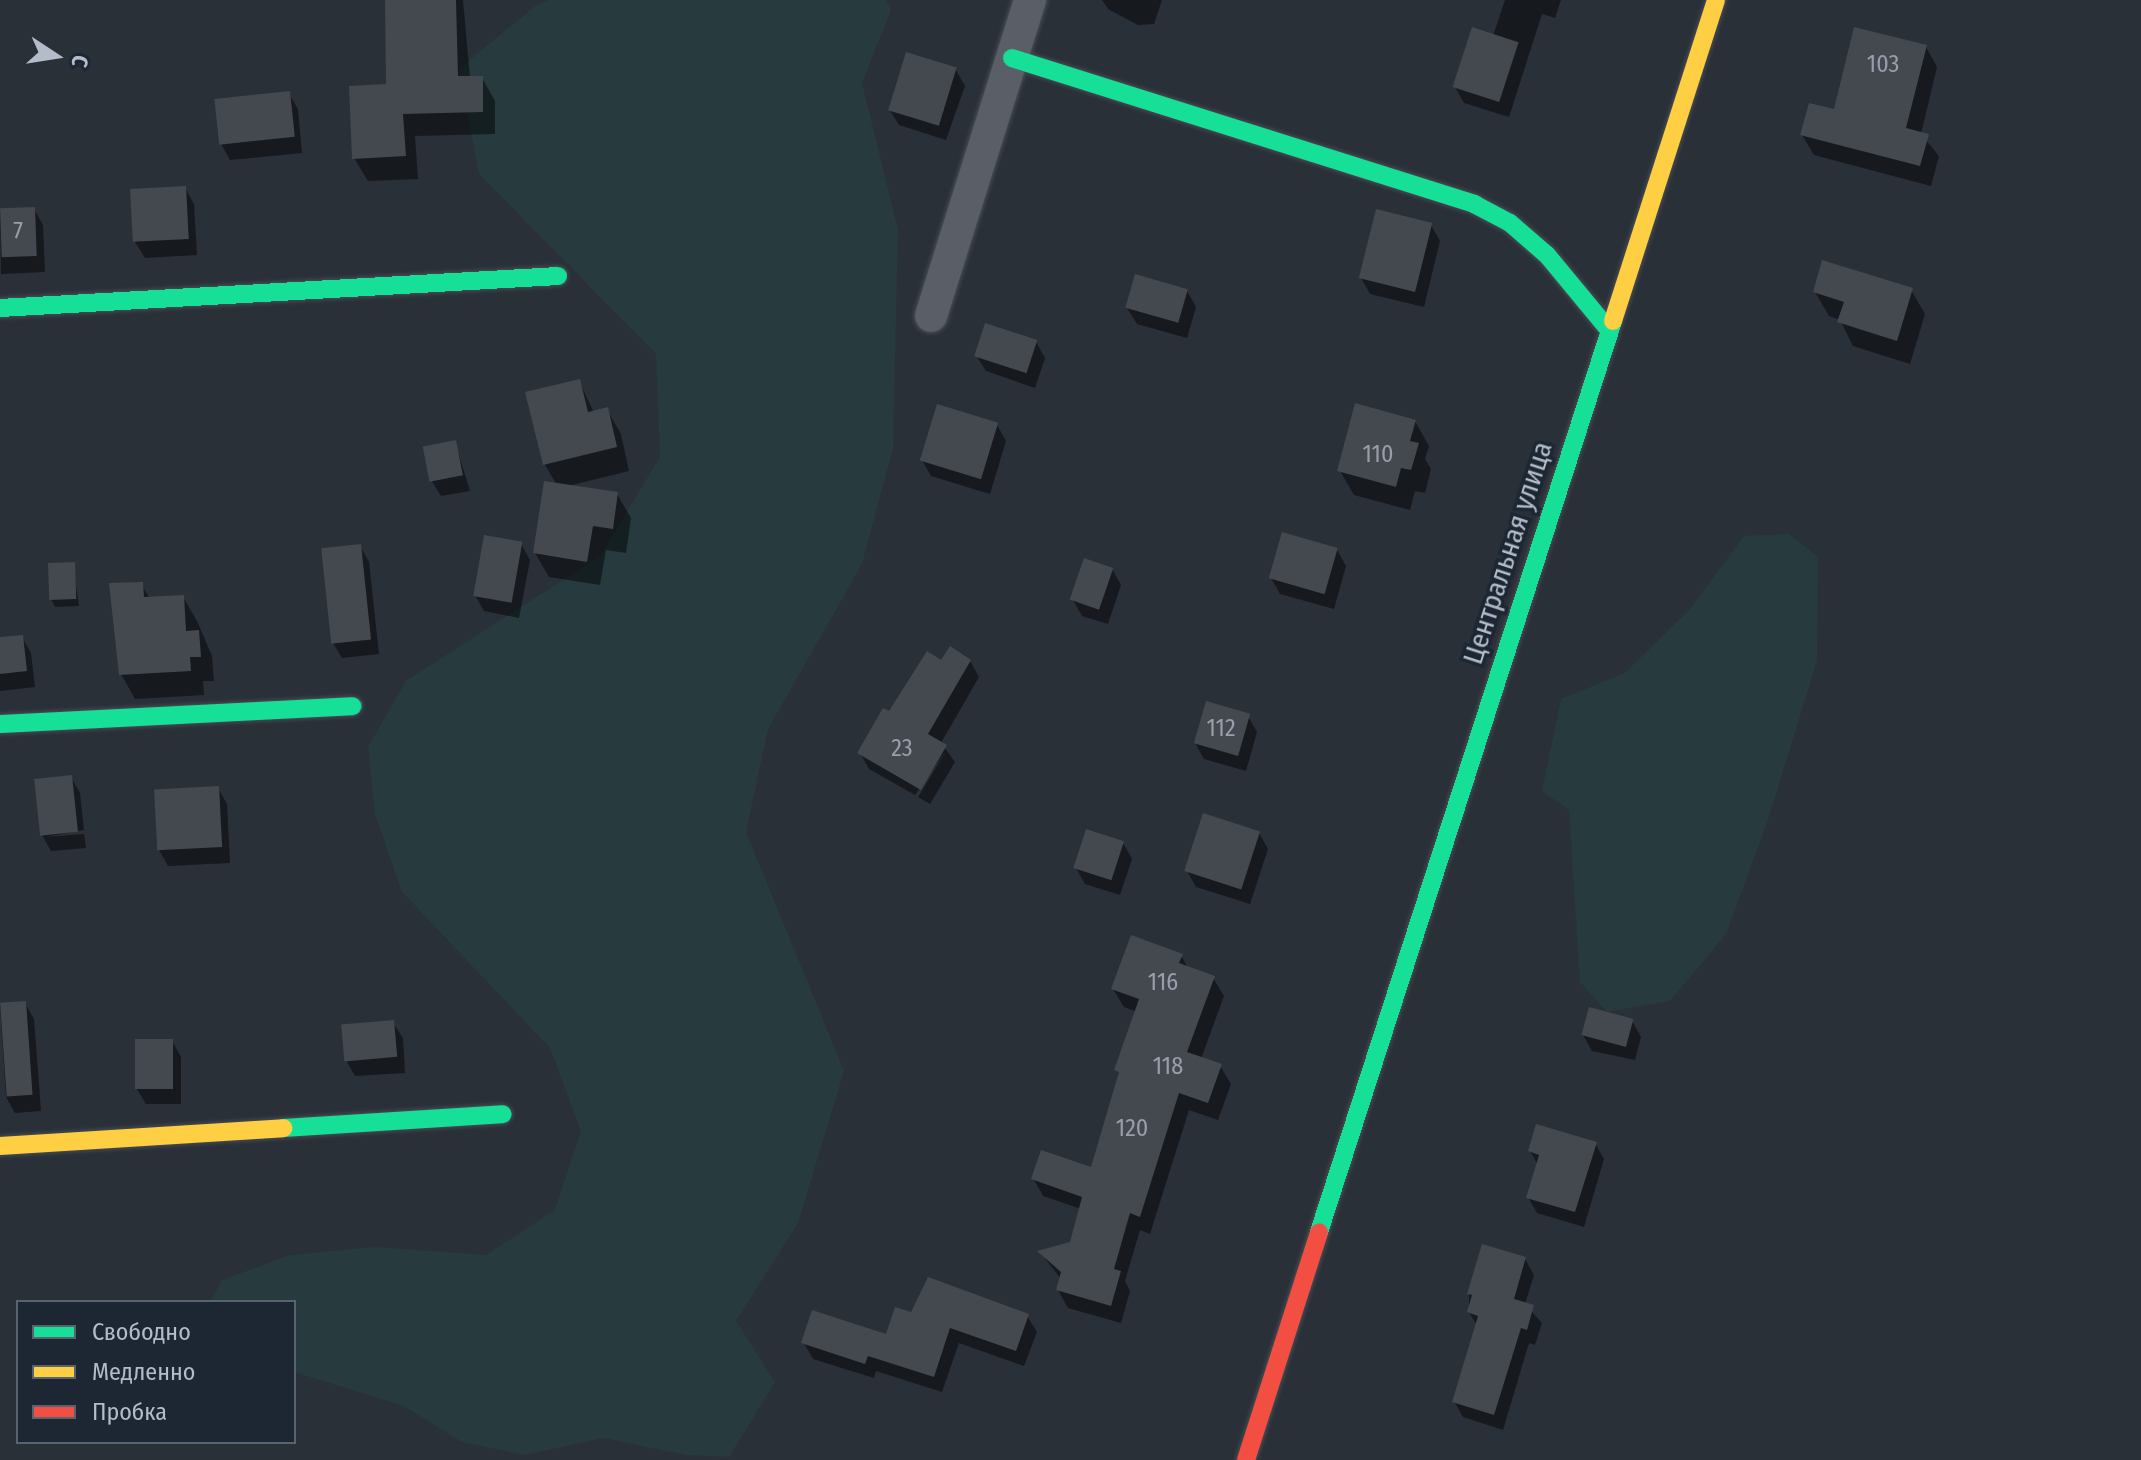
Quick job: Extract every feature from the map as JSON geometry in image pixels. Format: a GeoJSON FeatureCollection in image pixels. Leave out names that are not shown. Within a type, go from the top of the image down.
{"type":"FeatureCollection","features":[{"type":"Feature","properties":{"kind":"street"},"geometry":{"type":"LineString","coordinates":[[931,316],[1030,0]]}},
{"type":"Feature","properties":{"kind":"street","name":"Центральная улица"},"geometry":{"type":"LineString","coordinates":[[1246,1460],[1716,0]]}},
{"type":"Feature","properties":{"kind":"street"},"geometry":{"type":"LineString","coordinates":[[1012,58],[1474,204],[1510,223],[1547,255],[1609,330]]}},
{"type":"Feature","properties":{"kind":"street"},"geometry":{"type":"LineString","coordinates":[[0,308],[558,276]]}},
{"type":"Feature","properties":{"kind":"street"},"geometry":{"type":"LineString","coordinates":[[0,724],[353,706]]}},
{"type":"Feature","properties":{"kind":"street"},"geometry":{"type":"LineString","coordinates":[[0,1146],[503,1114]]}},
{"type":"Feature","properties":{"kind":"green space"},"geometry":{"type":"Polygon","coordinates":[[[549,0],[886,0],[891,10],[862,83],[898,230],[893,448],[862,564],[768,729],[746,832],[844,1071],[798,1223],[736,1321],[775,1382],[729,1457],[686,1455],[604,1438],[524,1455],[462,1442],[404,1406],[296,1373],[296,1300],[211,1300],[222,1280],[290,1255],[375,1247],[486,1255],[555,1210],[581,1131],[550,1048],[402,892],[375,814],[368,747],[406,681],[600,556],[660,457],[656,354],[479,174],[459,69],[534,7],[549,0]]]}},
{"type":"Feature","properties":{"kind":"green space"},"geometry":{"type":"Polygon","coordinates":[[[1789,534],[1818,557],[1817,661],[1767,823],[1726,934],[1670,1001],[1607,1012],[1580,982],[1569,810],[1542,791],[1561,699],[1625,673],[1690,609],[1744,536],[1789,534]]]}},
{"type":"Feature","properties":{"kind":"building"},"geometry":{"type":"Polygon","coordinates":[[[385,0],[456,0],[458,76],[483,76],[483,112],[403,114],[406,156],[352,159],[349,86],[386,84],[385,0]]]}},
{"type":"Feature","properties":{"kind":"building"},"geometry":{"type":"Polygon","coordinates":[[[1472,27],[1519,42],[1499,102],[1453,87],[1472,27]]]}},
{"type":"Feature","properties":{"kind":"building"},"geometry":{"type":"Polygon","coordinates":[[[1854,27],[1927,45],[1906,128],[1929,134],[1920,166],[1800,135],[1809,103],[1834,109],[1854,27]]]}},
{"type":"Feature","properties":{"kind":"building"},"geometry":{"type":"Polygon","coordinates":[[[906,52],[957,67],[939,126],[888,110],[906,52]]]}},
{"type":"Feature","properties":{"kind":"building"},"geometry":{"type":"Polygon","coordinates":[[[290,91],[295,137],[219,145],[214,99],[290,91]]]}},
{"type":"Feature","properties":{"kind":"building"},"geometry":{"type":"Polygon","coordinates":[[[186,186],[189,239],[133,242],[130,189],[186,186]]]}},
{"type":"Feature","properties":{"kind":"building"},"geometry":{"type":"Polygon","coordinates":[[[35,207],[37,256],[2,257],[0,208],[35,207]]]}},
{"type":"Feature","properties":{"kind":"building"},"geometry":{"type":"Polygon","coordinates":[[[1376,209],[1432,223],[1415,292],[1359,278],[1376,209]]]}},
{"type":"Feature","properties":{"kind":"building"},"geometry":{"type":"Polygon","coordinates":[[[1822,260],[1913,288],[1897,341],[1837,322],[1844,302],[1813,292],[1822,260]]]}},
{"type":"Feature","properties":{"kind":"building"},"geometry":{"type":"Polygon","coordinates":[[[1135,274],[1188,289],[1178,323],[1125,308],[1135,274]]]}},
{"type":"Feature","properties":{"kind":"building"},"geometry":{"type":"Polygon","coordinates":[[[985,323],[1037,340],[1026,373],[974,356],[985,323]]]}},
{"type":"Feature","properties":{"kind":"building"},"geometry":{"type":"Polygon","coordinates":[[[580,379],[588,412],[608,407],[617,447],[543,465],[525,392],[580,379]]]}},
{"type":"Feature","properties":{"kind":"building"},"geometry":{"type":"Polygon","coordinates":[[[1355,403],[1416,420],[1410,441],[1419,443],[1411,470],[1401,468],[1396,487],[1337,471],[1355,403]]]}},
{"type":"Feature","properties":{"kind":"building"},"geometry":{"type":"Polygon","coordinates":[[[937,404],[998,423],[981,479],[920,460],[937,404]]]}},
{"type":"Feature","properties":{"kind":"building"},"geometry":{"type":"Polygon","coordinates":[[[456,440],[463,475],[429,482],[423,446],[456,440]]]}},
{"type":"Feature","properties":{"kind":"building"},"geometry":{"type":"Polygon","coordinates":[[[544,481],[618,492],[613,529],[593,526],[587,562],[533,553],[544,481]]]}},
{"type":"Feature","properties":{"kind":"building"},"geometry":{"type":"Polygon","coordinates":[[[1282,532],[1338,548],[1325,594],[1269,578],[1282,532]]]}},
{"type":"Feature","properties":{"kind":"building"},"geometry":{"type":"Polygon","coordinates":[[[484,535],[522,542],[512,603],[473,596],[484,535]]]}},
{"type":"Feature","properties":{"kind":"building"},"geometry":{"type":"Polygon","coordinates":[[[361,544],[371,639],[331,644],[321,548],[361,544]]]}},
{"type":"Feature","properties":{"kind":"building"},"geometry":{"type":"Polygon","coordinates":[[[1084,558],[1113,568],[1099,610],[1070,600],[1084,558]]]}},
{"type":"Feature","properties":{"kind":"building"},"geometry":{"type":"Polygon","coordinates":[[[75,562],[76,599],[49,600],[48,563],[75,562]]]}},
{"type":"Feature","properties":{"kind":"building"},"geometry":{"type":"Polygon","coordinates":[[[143,582],[144,597],[184,595],[186,631],[199,630],[201,657],[190,657],[191,671],[119,675],[109,583],[143,582]]]}},
{"type":"Feature","properties":{"kind":"building"},"geometry":{"type":"Polygon","coordinates":[[[23,635],[27,671],[0,674],[0,637],[23,635]]]}},
{"type":"Feature","properties":{"kind":"building"},"geometry":{"type":"Polygon","coordinates":[[[950,646],[971,660],[928,734],[947,745],[921,790],[857,753],[883,708],[889,711],[927,651],[941,660],[950,646]]]}},
{"type":"Feature","properties":{"kind":"building"},"geometry":{"type":"Polygon","coordinates":[[[1206,701],[1250,714],[1238,756],[1194,743],[1206,701]]]}},
{"type":"Feature","properties":{"kind":"building"},"geometry":{"type":"Polygon","coordinates":[[[72,775],[78,832],[40,836],[34,779],[72,775]]]}},
{"type":"Feature","properties":{"kind":"building"},"geometry":{"type":"Polygon","coordinates":[[[219,786],[222,847],[157,850],[154,789],[219,786]]]}},
{"type":"Feature","properties":{"kind":"building"},"geometry":{"type":"Polygon","coordinates":[[[1203,813],[1260,832],[1241,890],[1184,871],[1203,813]]]}},
{"type":"Feature","properties":{"kind":"building"},"geometry":{"type":"Polygon","coordinates":[[[1086,829],[1124,841],[1111,880],[1073,868],[1086,829]]]}},
{"type":"Feature","properties":{"kind":"building"},"geometry":{"type":"Polygon","coordinates":[[[1131,935],[1183,954],[1179,963],[1215,976],[1187,1052],[1222,1064],[1208,1103],[1179,1093],[1140,1217],[1130,1213],[1114,1269],[1121,1271],[1111,1306],[1056,1290],[1061,1272],[1037,1251],[1070,1242],[1082,1197],[1031,1179],[1041,1150],[1091,1167],[1119,1072],[1114,1070],[1139,999],[1111,989],[1131,935]]]}},
{"type":"Feature","properties":{"kind":"building"},"geometry":{"type":"Polygon","coordinates":[[[26,1001],[33,1095],[7,1097],[0,1003],[26,1001]]]}},
{"type":"Feature","properties":{"kind":"building"},"geometry":{"type":"Polygon","coordinates":[[[1589,1007],[1633,1019],[1626,1047],[1581,1035],[1589,1007]]]}},
{"type":"Feature","properties":{"kind":"building"},"geometry":{"type":"Polygon","coordinates":[[[394,1020],[397,1057],[344,1061],[341,1025],[394,1020]]]}},
{"type":"Feature","properties":{"kind":"building"},"geometry":{"type":"Polygon","coordinates":[[[135,1039],[173,1039],[173,1089],[135,1089],[135,1039]]]}},
{"type":"Feature","properties":{"kind":"building"},"geometry":{"type":"Polygon","coordinates":[[[1536,1124],[1597,1142],[1575,1212],[1526,1198],[1539,1155],[1528,1151],[1536,1124]]]}},
{"type":"Feature","properties":{"kind":"building"},"geometry":{"type":"Polygon","coordinates":[[[1482,1244],[1526,1257],[1514,1299],[1534,1305],[1527,1330],[1521,1328],[1494,1415],[1452,1402],[1478,1316],[1467,1312],[1472,1295],[1467,1294],[1482,1244]]]}},
{"type":"Feature","properties":{"kind":"building"},"geometry":{"type":"Polygon","coordinates":[[[928,1277],[1029,1314],[1016,1351],[950,1328],[934,1377],[868,1356],[865,1364],[801,1343],[812,1310],[886,1334],[895,1307],[911,1312],[928,1277]]]}},
{"type":"Feature","properties":{"kind":"traffic: fast"},"geometry":{"type":"LineString","coordinates":[[1012,58],[1474,204],[1510,223],[1547,255],[1609,330]]}},
{"type":"Feature","properties":{"kind":"traffic: fast"},"geometry":{"type":"LineString","coordinates":[[0,308],[558,276]]}},
{"type":"Feature","properties":{"kind":"traffic: fast"},"geometry":{"type":"LineString","coordinates":[[1319,1232],[1613,321]]}},
{"type":"Feature","properties":{"kind":"traffic: fast"},"geometry":{"type":"LineString","coordinates":[[0,724],[353,706]]}},
{"type":"Feature","properties":{"kind":"traffic: fast"},"geometry":{"type":"LineString","coordinates":[[283,1128],[503,1114]]}},
{"type":"Feature","properties":{"kind":"traffic: slow"},"geometry":{"type":"LineString","coordinates":[[1613,321],[1716,0]]}},
{"type":"Feature","properties":{"kind":"traffic: slow"},"geometry":{"type":"LineString","coordinates":[[0,1146],[283,1128]]}},
{"type":"Feature","properties":{"kind":"traffic: jam"},"geometry":{"type":"LineString","coordinates":[[1246,1460],[1319,1232]]}}]}
